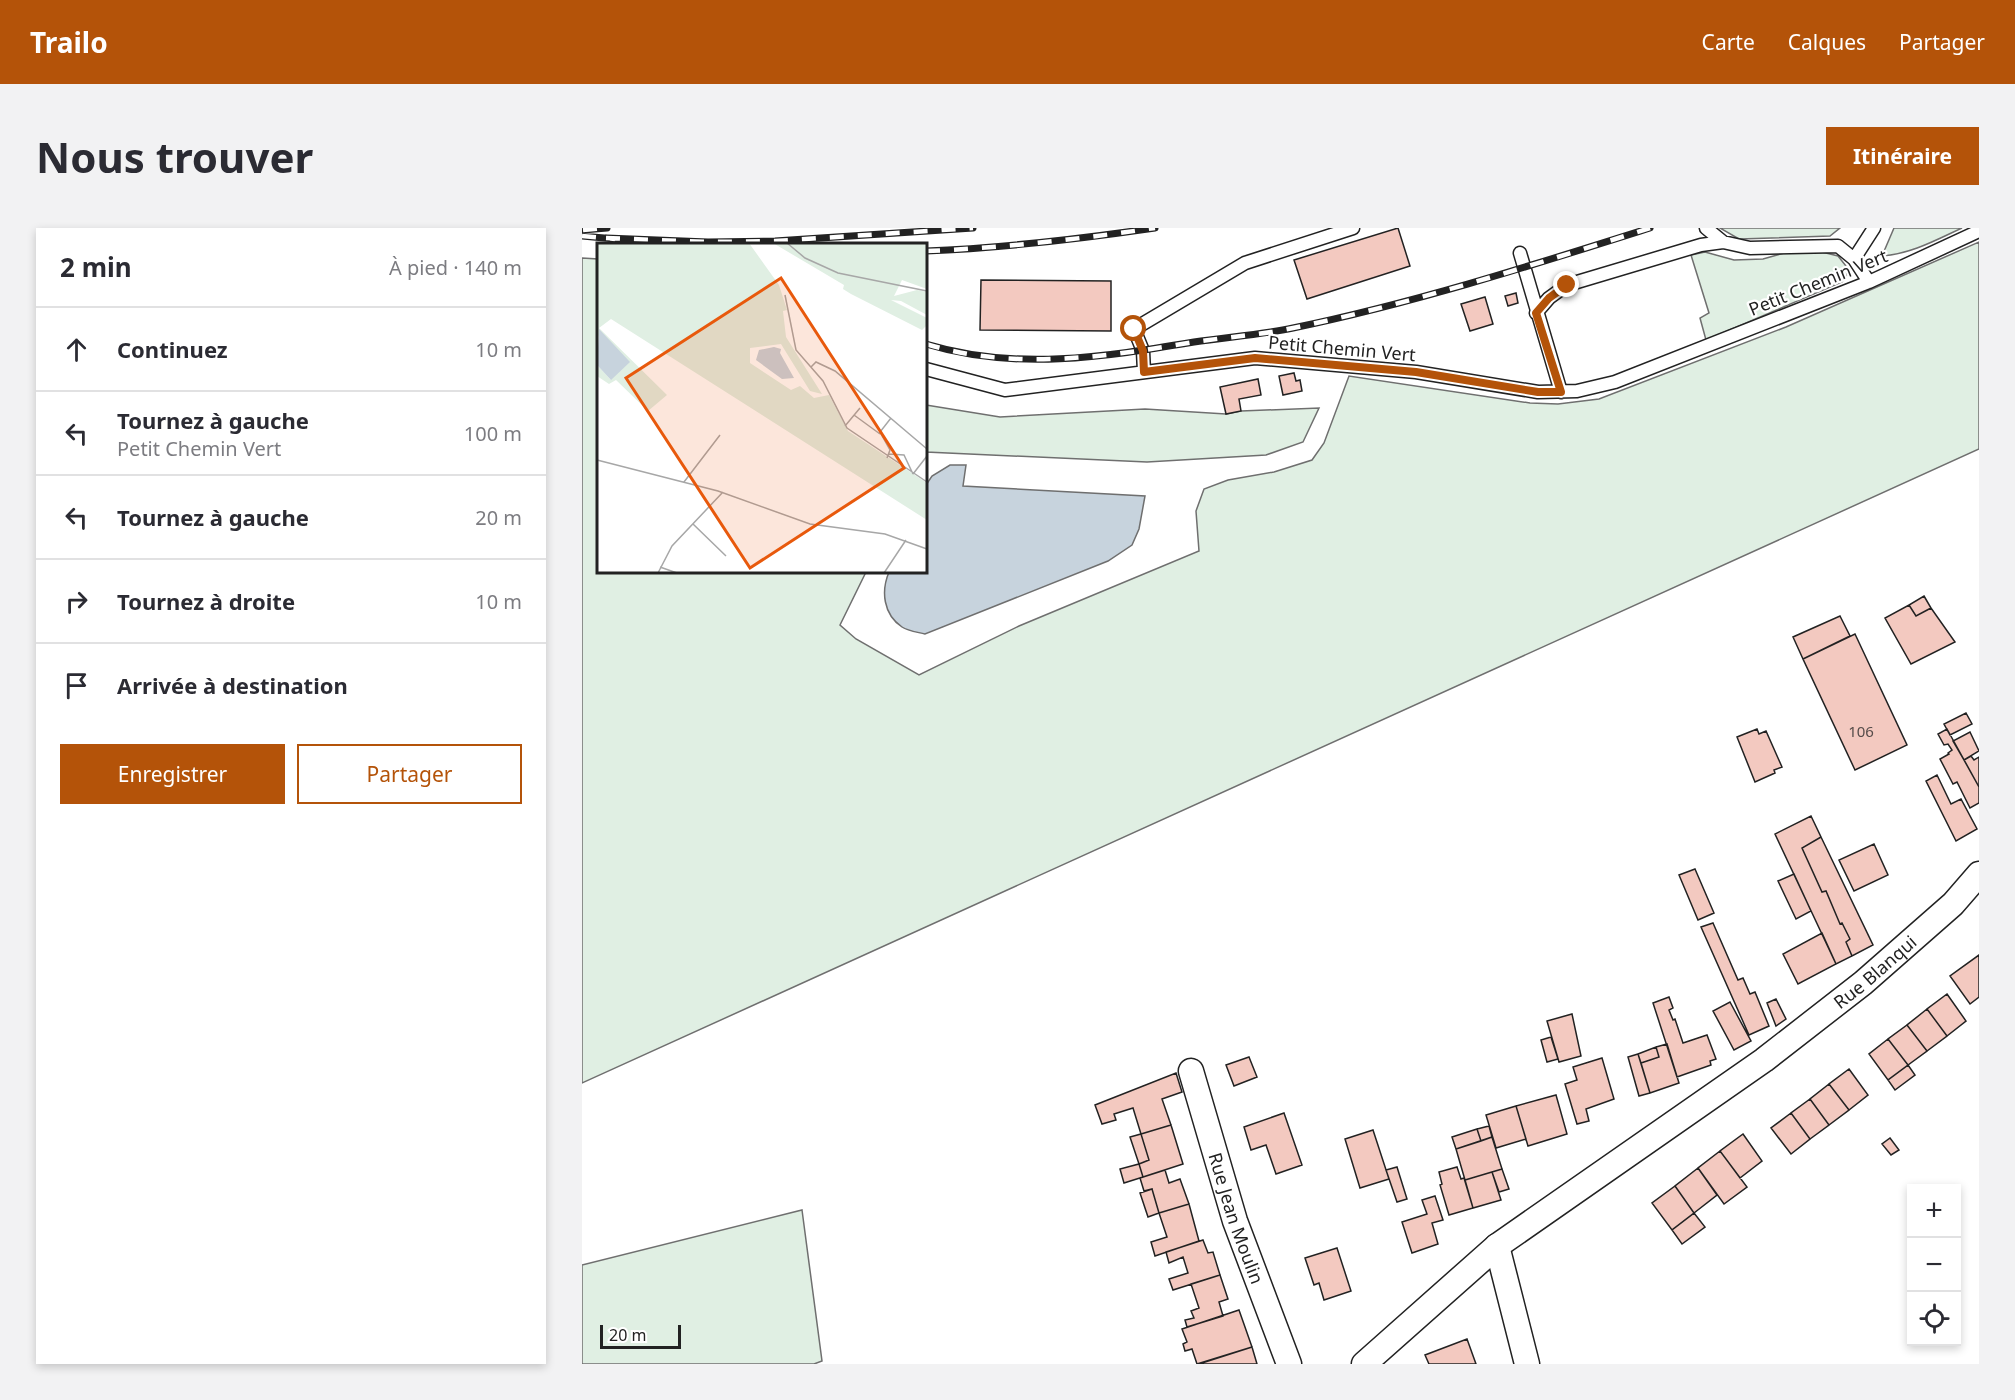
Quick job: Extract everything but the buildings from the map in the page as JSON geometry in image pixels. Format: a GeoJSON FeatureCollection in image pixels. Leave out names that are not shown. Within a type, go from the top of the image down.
{"type":"FeatureCollection","features":[{"type":"Feature","properties":{"kind":"street","name":"Rue Blanqui"},"geometry":{"type":"LineString","coordinates":[[1364,1364],[1497,1246],[1764,1060],[1863,983],[1953,904],[1979,874]]}},
{"type":"Feature","properties":{"kind":"street","name":"Rue Jean Moulin"},"geometry":{"type":"LineString","coordinates":[[1191,1071],[1235,1221],[1289,1364]]}},
{"type":"Feature","properties":{"kind":"street"},"geometry":{"type":"LineString","coordinates":[[1497,1246],[1527,1364]]}},
{"type":"Feature","properties":{"kind":"lane"},"geometry":{"type":"LineString","coordinates":[[1144,372],[1143,351],[1134,329],[1245,263],[1353,228]]}},
{"type":"Feature","properties":{"kind":"lane"},"geometry":{"type":"LineString","coordinates":[[1706,228],[1723,242]]}},
{"type":"Feature","properties":{"kind":"lane"},"geometry":{"type":"LineString","coordinates":[[1854,259],[1874,228]]}},
{"type":"Feature","properties":{"kind":"lane","name":"Petit Chemin Vert"},"geometry":{"type":"LineString","coordinates":[[927,369],[1005,390],[1255,358],[1416,372],[1538,392],[1577,392],[1615,382],[1869,282],[1979,231]]}},
{"type":"Feature","properties":{"kind":"lane"},"geometry":{"type":"LineString","coordinates":[[1536,313],[1549,298],[1567,285],[1701,245],[1723,242],[1750,248],[1838,246],[1854,259],[1869,282]]}},
{"type":"Feature","properties":{"kind":"lane"},"geometry":{"type":"LineString","coordinates":[[1520,253],[1561,392]]}},
{"type":"Feature","properties":{"kind":"green space"},"geometry":{"type":"Polygon","coordinates":[[[1720,228],[1840,228],[1830,236],[1739,239],[1720,228]]]}},
{"type":"Feature","properties":{"kind":"green space"},"geometry":{"type":"Polygon","coordinates":[[[1894,228],[1962,228],[1913,249],[1882,256],[1894,228]]]}},
{"type":"Feature","properties":{"kind":"green space"},"geometry":{"type":"Polygon","coordinates":[[[1979,242],[1979,449],[582,1083],[582,258],[597,259],[597,573],[866,573],[840,625],[856,639],[919,675],[1019,626],[1199,551],[1196,511],[1204,489],[1228,480],[1274,472],[1312,460],[1324,443],[1349,376],[1530,403],[1558,404],[1599,399],[1786,327],[1979,242]]]}},
{"type":"Feature","properties":{"kind":"green space"},"geometry":{"type":"Polygon","coordinates":[[[1705,252],[1734,260],[1763,259],[1784,253],[1822,252],[1838,256],[1846,266],[1847,275],[1842,282],[1706,340],[1700,318],[1709,313],[1691,255],[1705,252]]]}},
{"type":"Feature","properties":{"kind":"green space"},"geometry":{"type":"Polygon","coordinates":[[[927,405],[1000,417],[1145,409],[1226,414],[1241,411],[1319,408],[1303,442],[1266,455],[1147,462],[927,452],[927,405]]]}},
{"type":"Feature","properties":{"kind":"green space"},"geometry":{"type":"Polygon","coordinates":[[[802,1210],[822,1361],[814,1364],[582,1364],[582,1265],[802,1210]]]}},
{"type":"Feature","properties":{"kind":"shaded area"},"geometry":{"type":"Polygon","coordinates":[[[950,465],[966,465],[963,486],[1145,496],[1139,529],[1132,545],[1108,561],[925,634],[907,630],[896,622],[887,609],[885,587],[889,573],[927,573],[927,484],[932,476],[950,465]]]}},
{"type":"Feature","properties":{"kind":"railway"},"geometry":{"type":"LineString","coordinates":[[583,230],[607,228]]}},
{"type":"Feature","properties":{"kind":"railway"},"geometry":{"type":"LineString","coordinates":[[606,238],[708,242],[775,241],[973,228]]}},
{"type":"Feature","properties":{"kind":"railway"},"geometry":{"type":"LineString","coordinates":[[927,251],[1041,243],[1155,228]]}},
{"type":"Feature","properties":{"kind":"railway"},"geometry":{"type":"LineString","coordinates":[[927,344],[993,357],[1060,359],[1127,352],[1293,328],[1428,295],[1650,228]]}},
{"type":"Feature","properties":{"kind":"railway"},"geometry":{"type":"LineString","coordinates":[[582,236],[615,239]]}},
{"type":"Feature","properties":{"kind":"route"},"geometry":{"type":"LineString","coordinates":[[1134,329],[1143,351],[1144,372],[1255,358],[1416,372],[1538,392],[1561,392],[1536,313],[1549,298],[1567,285]]}}]}
